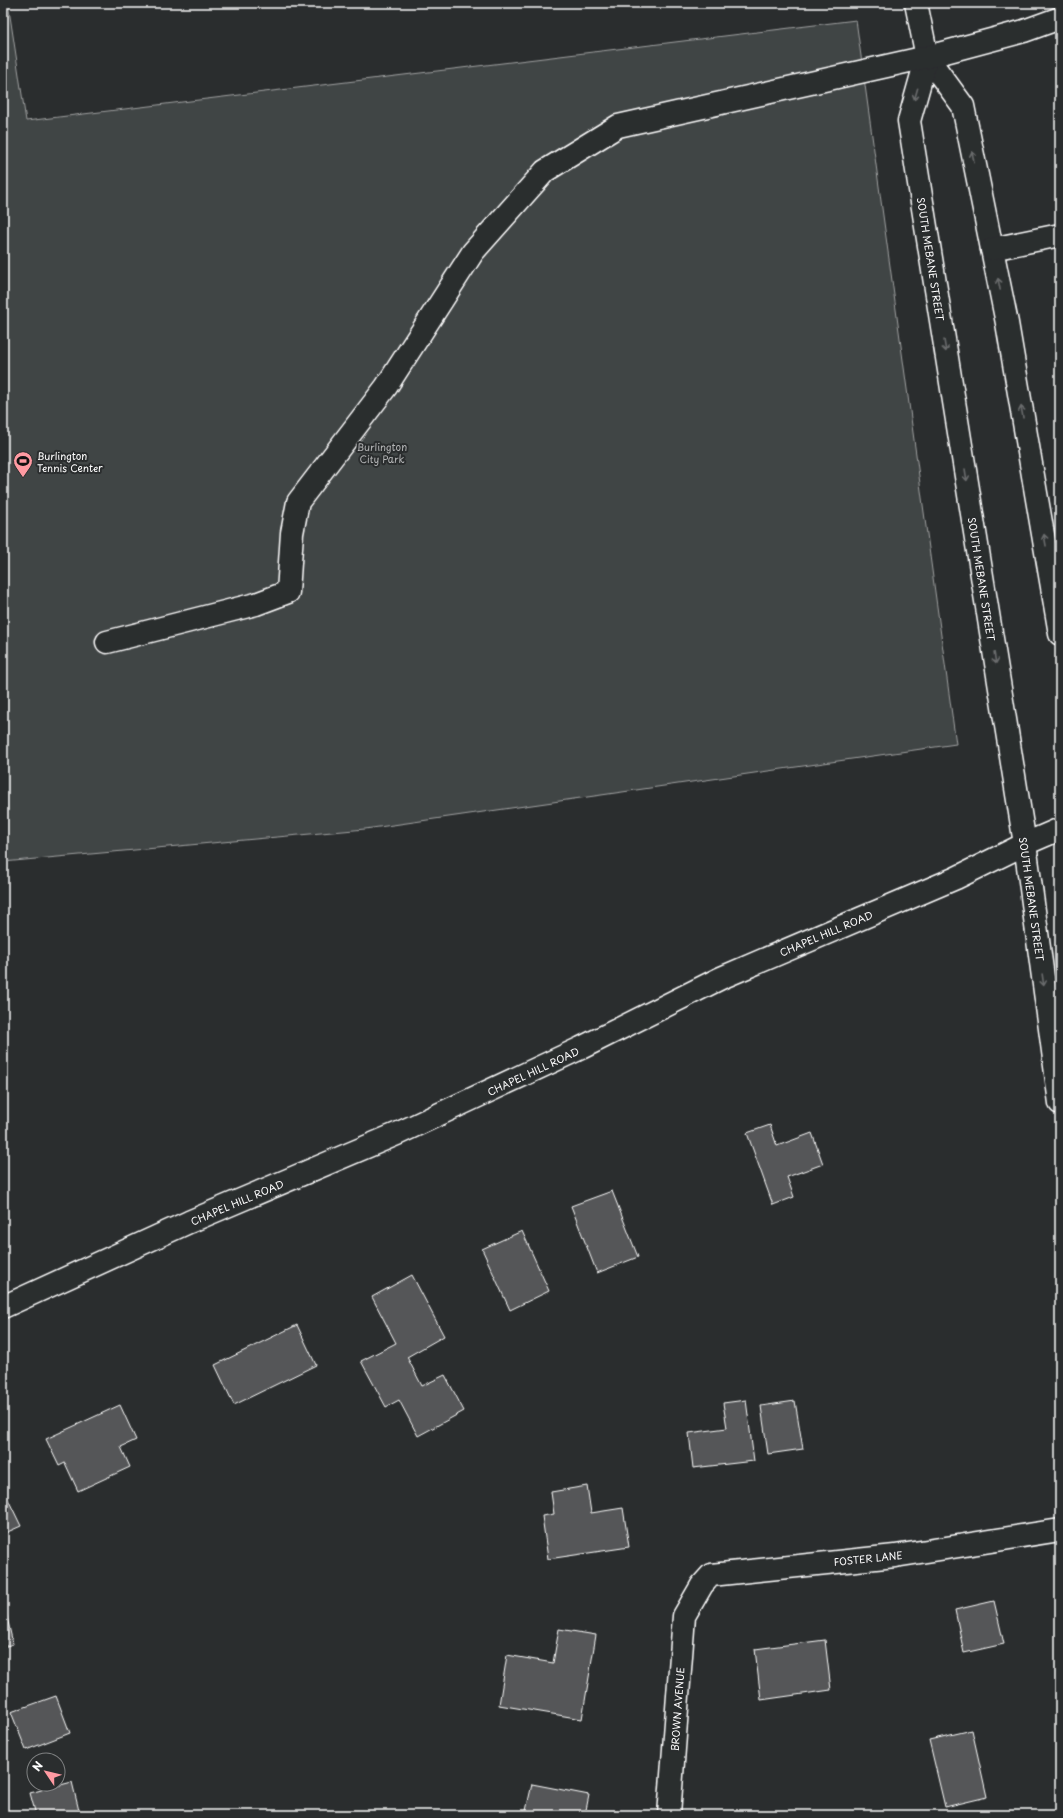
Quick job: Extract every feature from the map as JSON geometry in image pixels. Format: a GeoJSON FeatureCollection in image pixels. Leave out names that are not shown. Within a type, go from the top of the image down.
{"type":"FeatureCollection","features":[{"type":"Feature","properties":{"kind":"street","name":"SOUTH MEBANE STREET"},"geometry":{"type":"LineString","coordinates":[[916,3],[927,57],[963,106],[1056,579],[1060,634]]}},
{"type":"Feature","properties":{"kind":"street"},"geometry":{"type":"LineString","coordinates":[[107,642],[256,604],[288,592],[292,533],[298,502],[386,387],[473,252],[545,171],[618,126],[927,57],[1024,31],[1060,18]]}},
{"type":"Feature","properties":{"kind":"street","name":"SOUTH MEBANE STREET"},"geometry":{"type":"LineString","coordinates":[[927,57],[909,121],[1025,844],[1060,1103]]}},
{"type":"Feature","properties":{"kind":"street"},"geometry":{"type":"LineString","coordinates":[[992,249],[1060,235]]}},
{"type":"Feature","properties":{"kind":"street","name":"CHAPEL HILL ROAD"},"geometry":{"type":"LineString","coordinates":[[3,1307],[189,1222],[399,1133],[582,1048],[721,978],[956,878],[1025,844],[1060,829]]}},
{"type":"Feature","properties":{"kind":"street","name":"FOSTER LANE"},"geometry":{"type":"LineString","coordinates":[[691,1604],[702,1585],[711,1575],[895,1556],[1060,1530]]}},
{"type":"Feature","properties":{"kind":"street","name":"BROWN AVENUE"},"geometry":{"type":"LineString","coordinates":[[669,1815],[684,1616],[691,1604]]}},
{"type":"Feature","properties":{"kind":"green space","name":"Burlington City Park"},"geometry":{"type":"Polygon","coordinates":[[[3,3],[8,3],[26,121],[856,20],[956,744],[365,829],[3,862],[3,3]]]}},
{"type":"Feature","properties":{"kind":"building"},"geometry":{"type":"Polygon","coordinates":[[[770,1125],[777,1146],[812,1133],[823,1164],[787,1177],[794,1197],[773,1205],[747,1133],[770,1125]]]}},
{"type":"Feature","properties":{"kind":"building"},"geometry":{"type":"Polygon","coordinates":[[[612,1191],[638,1257],[597,1273],[571,1206],[612,1191]]]}},
{"type":"Feature","properties":{"kind":"building"},"geometry":{"type":"Polygon","coordinates":[[[522,1231],[549,1291],[510,1310],[482,1249],[522,1231]]]}},
{"type":"Feature","properties":{"kind":"building"},"geometry":{"type":"Polygon","coordinates":[[[412,1275],[444,1336],[407,1357],[422,1386],[445,1375],[464,1411],[418,1436],[399,1400],[386,1407],[361,1361],[396,1343],[372,1297],[412,1275]]]}},
{"type":"Feature","properties":{"kind":"building"},"geometry":{"type":"Polygon","coordinates":[[[297,1325],[316,1365],[234,1405],[215,1365],[297,1325]]]}},
{"type":"Feature","properties":{"kind":"building"},"geometry":{"type":"Polygon","coordinates":[[[746,1400],[754,1461],[693,1468],[689,1433],[727,1428],[723,1403],[746,1400]]]}},
{"type":"Feature","properties":{"kind":"building"},"geometry":{"type":"Polygon","coordinates":[[[795,1401],[803,1449],[768,1454],[761,1406],[795,1401]]]}},
{"type":"Feature","properties":{"kind":"building"},"geometry":{"type":"Polygon","coordinates":[[[120,1405],[136,1440],[121,1447],[130,1467],[78,1491],[65,1463],[59,1466],[46,1439],[120,1405]]]}},
{"type":"Feature","properties":{"kind":"building"},"geometry":{"type":"Polygon","coordinates":[[[587,1486],[591,1513],[623,1508],[629,1547],[548,1559],[542,1516],[554,1514],[551,1492],[587,1486]]]}},
{"type":"Feature","properties":{"kind":"building"},"geometry":{"type":"Polygon","coordinates":[[[3,1489],[21,1526],[3,1534],[3,1489]]]}},
{"type":"Feature","properties":{"kind":"building"},"geometry":{"type":"Polygon","coordinates":[[[994,1601],[1004,1644],[964,1653],[955,1610],[994,1601]]]}},
{"type":"Feature","properties":{"kind":"building"},"geometry":{"type":"Polygon","coordinates":[[[3,1608],[5,1608],[13,1644],[3,1647],[3,1608]]]}},
{"type":"Feature","properties":{"kind":"building"},"geometry":{"type":"Polygon","coordinates":[[[559,1629],[596,1635],[582,1719],[499,1705],[507,1655],[553,1663],[559,1629]]]}},
{"type":"Feature","properties":{"kind":"building"},"geometry":{"type":"Polygon","coordinates":[[[825,1640],[831,1690],[761,1700],[755,1649],[825,1640]]]}},
{"type":"Feature","properties":{"kind":"building"},"geometry":{"type":"Polygon","coordinates":[[[56,1696],[70,1733],[26,1750],[11,1712],[56,1696]]]}},
{"type":"Feature","properties":{"kind":"building"},"geometry":{"type":"Polygon","coordinates":[[[972,1730],[987,1797],[945,1807],[929,1740],[972,1730]]]}},
{"type":"Feature","properties":{"kind":"building"},"geometry":{"type":"Polygon","coordinates":[[[72,1782],[80,1815],[36,1815],[30,1793],[66,1792],[66,1784],[72,1782]]]}},
{"type":"Feature","properties":{"kind":"building"},"geometry":{"type":"Polygon","coordinates":[[[532,1784],[589,1795],[585,1815],[525,1815],[532,1784]]]}},
{"type":"Feature","properties":{"kind":"place","name":"Burlington Tennis Center"},"geometry":{"type":"Point","coordinates":[23,478]}}]}
